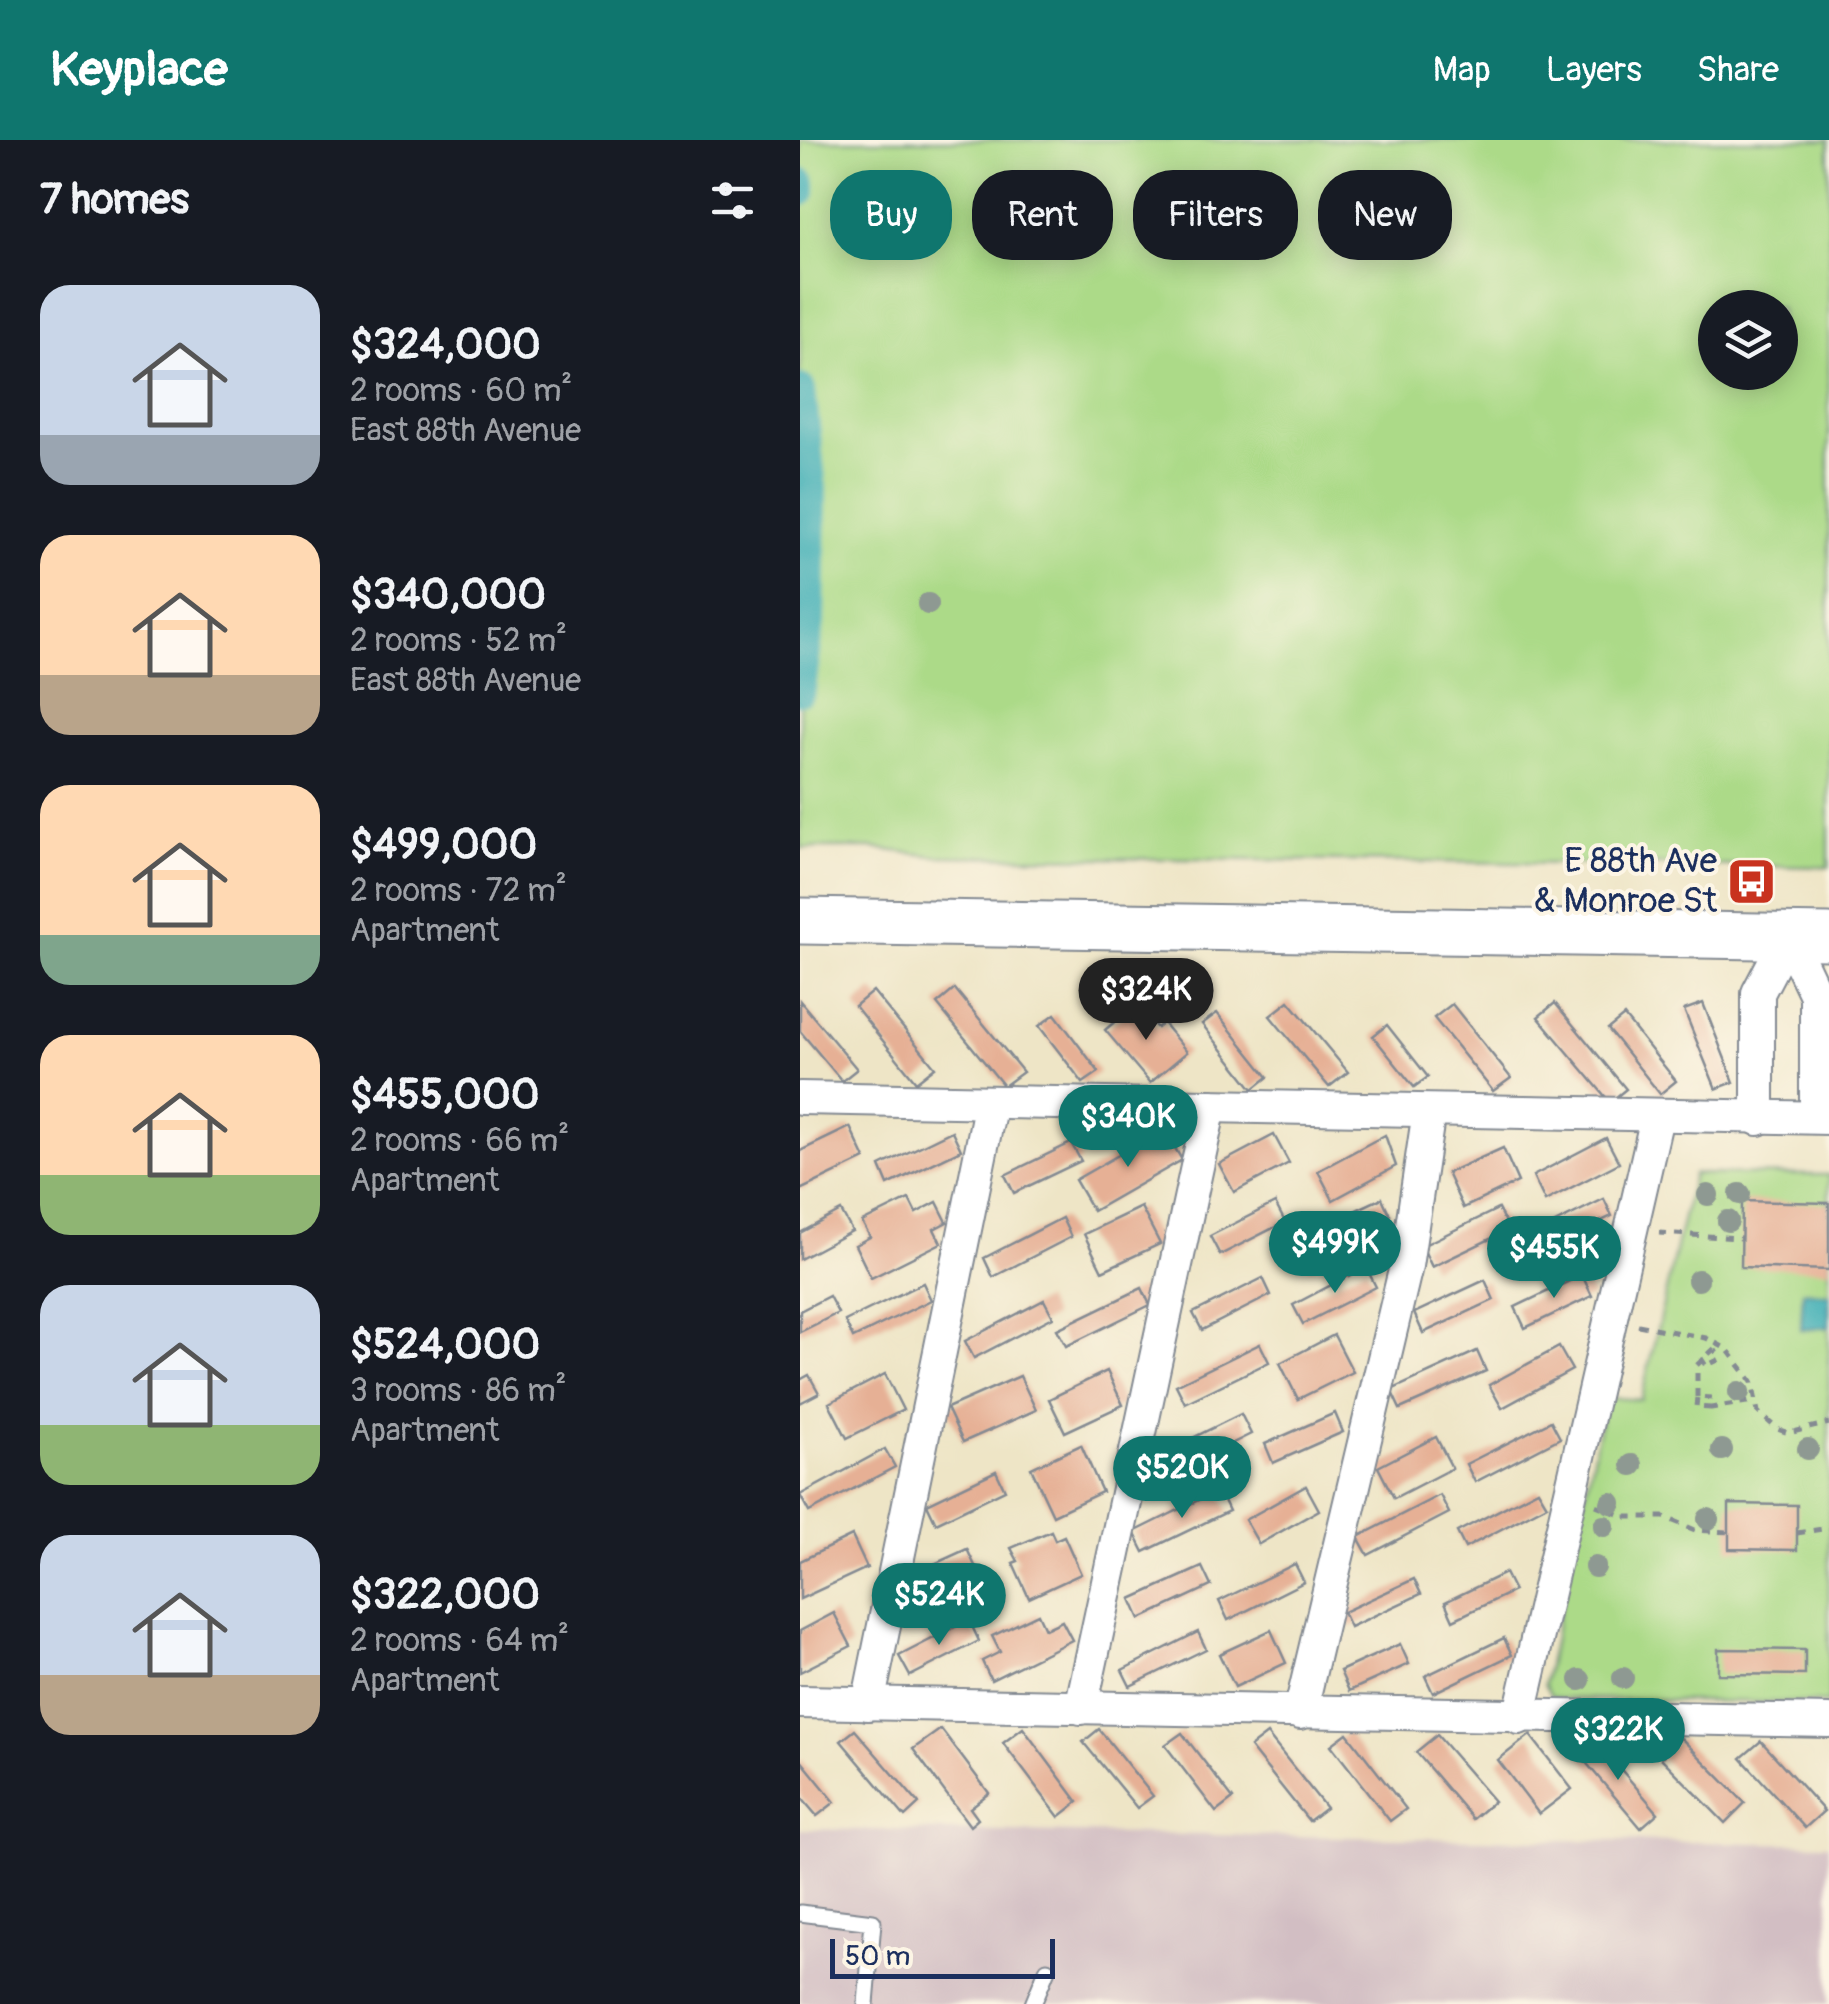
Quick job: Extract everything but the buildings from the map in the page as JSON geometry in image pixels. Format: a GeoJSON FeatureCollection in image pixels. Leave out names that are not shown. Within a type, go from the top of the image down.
{"type":"FeatureCollection","features":[{"type":"Feature","properties":{"kind":"main road"},"geometry":{"type":"LineString","coordinates":[[800,921],[1809,937]]}},
{"type":"Feature","properties":{"kind":"street"},"geometry":{"type":"LineString","coordinates":[[800,1098],[1823,1118],[1809,937]]}},
{"type":"Feature","properties":{"kind":"street"},"geometry":{"type":"LineString","coordinates":[[1758,1119],[1758,993],[1809,937]]}},
{"type":"Feature","properties":{"kind":"street"},"geometry":{"type":"LineString","coordinates":[[868,1704],[991,1102]]}},
{"type":"Feature","properties":{"kind":"street"},"geometry":{"type":"LineString","coordinates":[[1081,1708],[1210,1106]]}},
{"type":"Feature","properties":{"kind":"street"},"geometry":{"type":"LineString","coordinates":[[1300,1713],[1406,1266],[1428,1112]]}},
{"type":"Feature","properties":{"kind":"street"},"geometry":{"type":"LineString","coordinates":[[1519,1718],[1657,1117]]}},
{"type":"Feature","properties":{"kind":"street"},"geometry":{"type":"LineString","coordinates":[[800,1702],[1519,1718],[1829,1720]]}},
{"type":"Feature","properties":{"kind":"lane"},"geometry":{"type":"LineString","coordinates":[[800,1913],[874,1922],[866,2004]]}},
{"type":"Feature","properties":{"kind":"lane"},"geometry":{"type":"LineString","coordinates":[[1033,2004],[1047,1970]]}},
{"type":"Feature","properties":{"kind":"path"},"geometry":{"type":"LineString","coordinates":[[1632,1227],[1678,1238],[1741,1238]]}},
{"type":"Feature","properties":{"kind":"path"},"geometry":{"type":"LineString","coordinates":[[1610,1319],[1717,1348],[1747,1372],[1753,1401],[1766,1422],[1788,1434],[1829,1423]]}},
{"type":"Feature","properties":{"kind":"path"},"geometry":{"type":"LineString","coordinates":[[1717,1348],[1701,1358],[1694,1374],[1697,1396],[1712,1398],[1711,1408],[1753,1401]]}},
{"type":"Feature","properties":{"kind":"path"},"geometry":{"type":"LineString","coordinates":[[1570,1497],[1625,1517],[1664,1517],[1695,1530],[1729,1532]]}},
{"type":"Feature","properties":{"kind":"path"},"geometry":{"type":"LineString","coordinates":[[1798,1533],[1829,1528]]}},
{"type":"Feature","properties":{"kind":"shaded area"},"geometry":{"type":"Polygon","coordinates":[[[800,1829],[1829,1844],[1829,2004],[800,2004],[800,1829]]]}},
{"type":"Feature","properties":{"kind":"green space"},"geometry":{"type":"Polygon","coordinates":[[[800,140],[1829,140],[1829,867],[934,856],[870,848],[800,848],[800,140]]]}},
{"type":"Feature","properties":{"kind":"green space"},"geometry":{"type":"Polygon","coordinates":[[[1693,1174],[1829,1175],[1829,1703],[1561,1699],[1551,1696],[1544,1684],[1606,1397],[1641,1400],[1693,1174]]]}},
{"type":"Feature","properties":{"kind":"water"},"geometry":{"type":"Polygon","coordinates":[[[1803,1291],[1829,1294],[1829,1327],[1801,1330],[1803,1291]]]}},
{"type":"Feature","properties":{"kind":"waterway"},"geometry":{"type":"LineString","coordinates":[[800,184],[800,191]]}},
{"type":"Feature","properties":{"kind":"waterway"},"geometry":{"type":"LineString","coordinates":[[800,390],[811,489],[809,621],[800,689]]}},
{"type":"Feature","properties":{"kind":"place","name":"E 88th Ave & Monroe St"},"geometry":{"type":"Point","coordinates":[1752,881]}}]}
